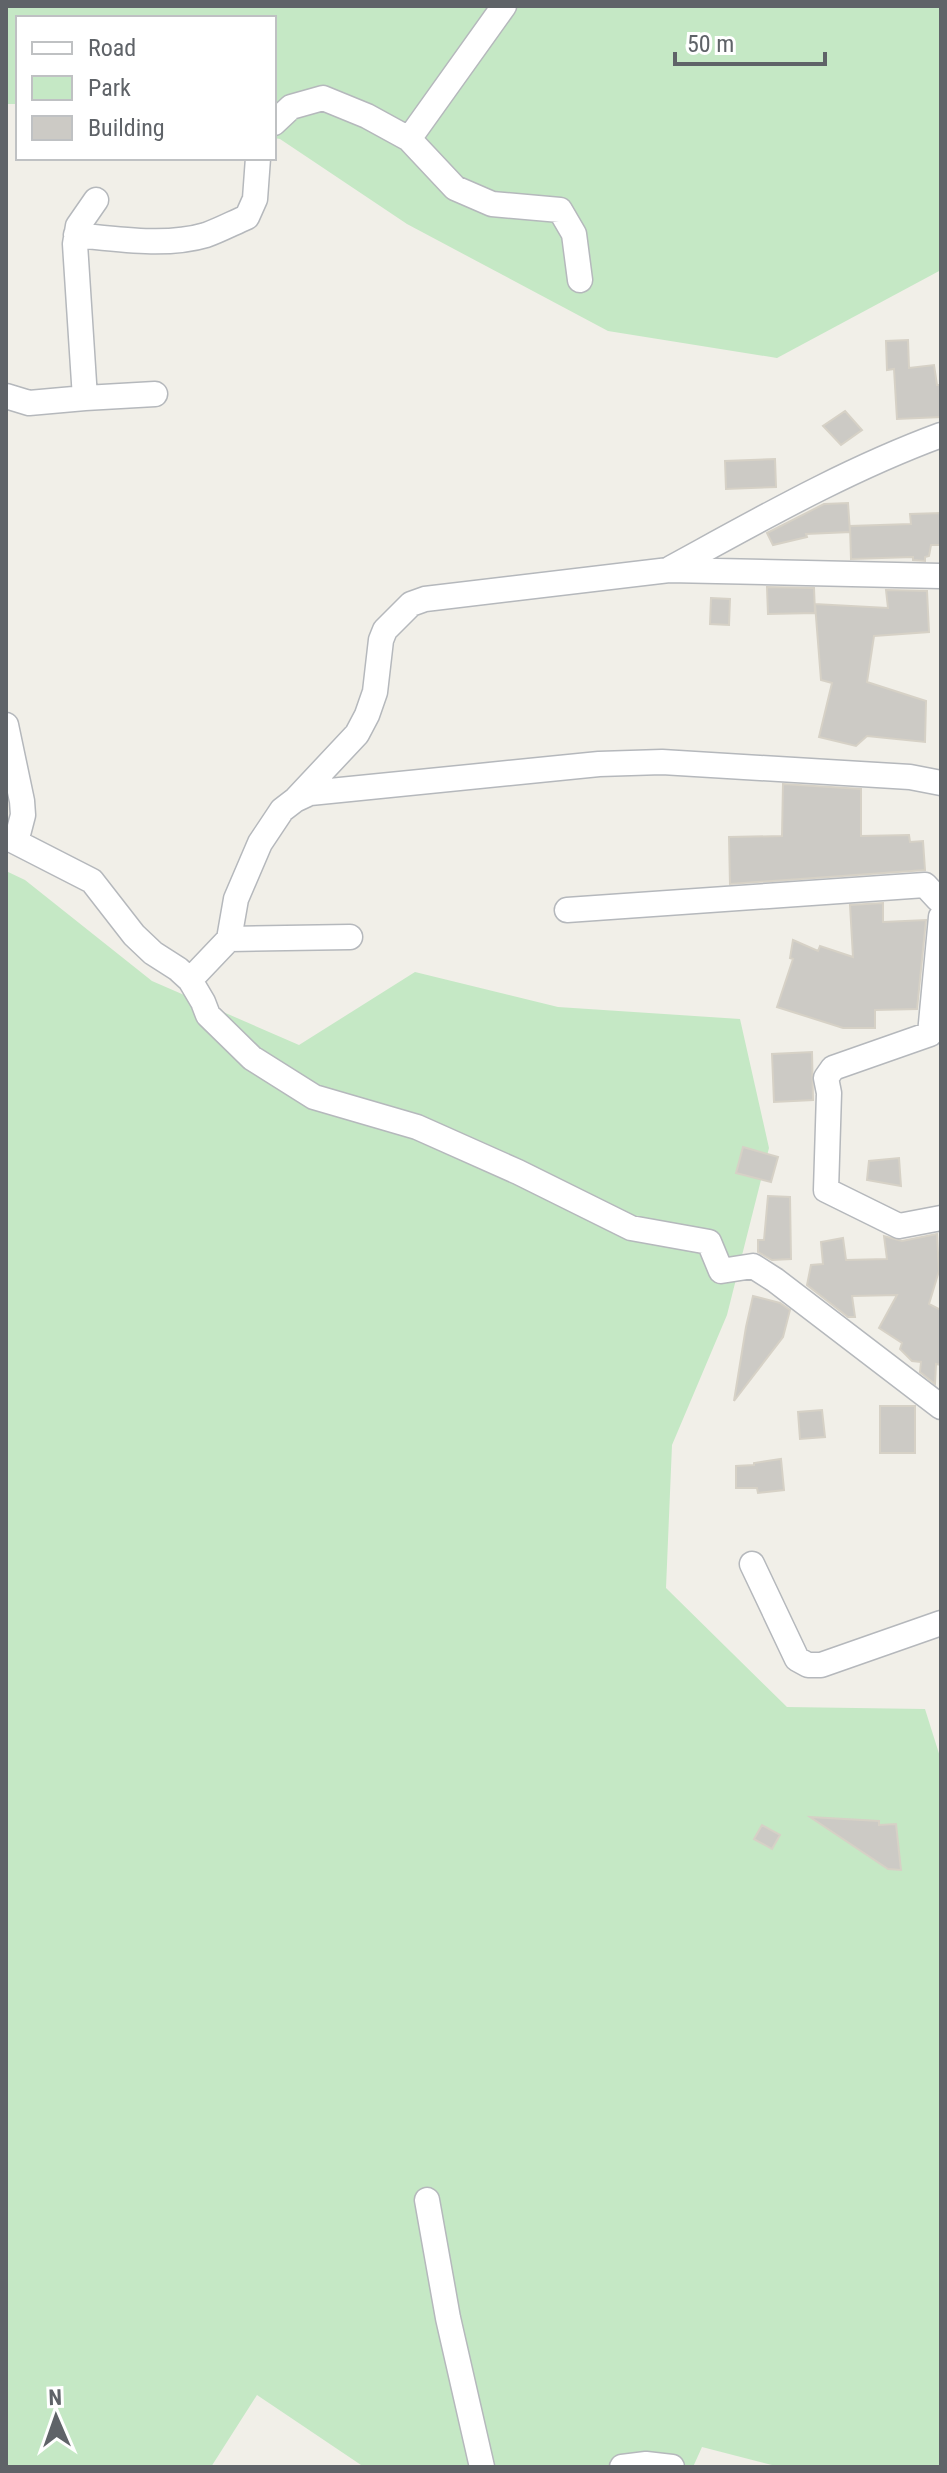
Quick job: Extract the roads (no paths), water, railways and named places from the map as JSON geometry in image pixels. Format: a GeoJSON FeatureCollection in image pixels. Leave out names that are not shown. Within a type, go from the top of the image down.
{"type":"FeatureCollection","features":[{"type":"Feature","properties":{"kind":"street"},"geometry":{"type":"LineString","coordinates":[[409,139],[504,6]]}},
{"type":"Feature","properties":{"kind":"street"},"geometry":{"type":"LineString","coordinates":[[276,121],[291,107],[323,98],[367,116],[409,139],[455,188],[492,204],[560,210],[574,234],[580,280]]}},
{"type":"Feature","properties":{"kind":"street"},"geometry":{"type":"LineString","coordinates":[[76,235],[136,240],[175,240],[206,235],[247,217],[255,199],[258,160]]}},
{"type":"Feature","properties":{"kind":"street"},"geometry":{"type":"LineString","coordinates":[[85,398],[76,235],[78,226],[96,200]]}},
{"type":"Feature","properties":{"kind":"street"},"geometry":{"type":"LineString","coordinates":[[6,396],[29,403],[155,394]]}},
{"type":"Feature","properties":{"kind":"street"},"geometry":{"type":"LineString","coordinates":[[669,570],[792,502],[888,454],[941,435]]}},
{"type":"Feature","properties":{"kind":"street"},"geometry":{"type":"LineString","coordinates":[[190,980],[229,939],[236,899],[260,843],[282,810],[357,734],[375,692],[385,630],[411,604],[425,599],[669,570],[941,576]]}},
{"type":"Feature","properties":{"kind":"street"},"geometry":{"type":"LineString","coordinates":[[6,725],[23,815],[11,840],[92,881],[134,935],[190,980],[208,1015],[252,1058],[314,1097],[417,1127],[518,1172],[631,1228],[709,1242],[721,1271],[753,1266],[941,1407]]}},
{"type":"Feature","properties":{"kind":"street"},"geometry":{"type":"LineString","coordinates":[[295,800],[326,790],[599,764],[662,762],[910,777],[941,783]]}},
{"type":"Feature","properties":{"kind":"street"},"geometry":{"type":"LineString","coordinates":[[567,910],[925,885],[938,899],[941,898]]}},
{"type":"Feature","properties":{"kind":"street"},"geometry":{"type":"LineString","coordinates":[[941,917],[930,1034],[833,1068],[826,1078],[829,1093],[826,1190],[899,1226],[941,1218]]}},
{"type":"Feature","properties":{"kind":"street"},"geometry":{"type":"LineString","coordinates":[[229,939],[350,937]]}},
{"type":"Feature","properties":{"kind":"street"},"geometry":{"type":"LineString","coordinates":[[752,1564],[797,1659],[808,1665],[821,1665],[941,1623]]}},
{"type":"Feature","properties":{"kind":"street"},"geometry":{"type":"LineString","coordinates":[[427,2200],[448,2318],[482,2467]]}},
{"type":"Feature","properties":{"kind":"street"},"geometry":{"type":"LineString","coordinates":[[622,2467],[646,2464],[672,2467]]}}]}
